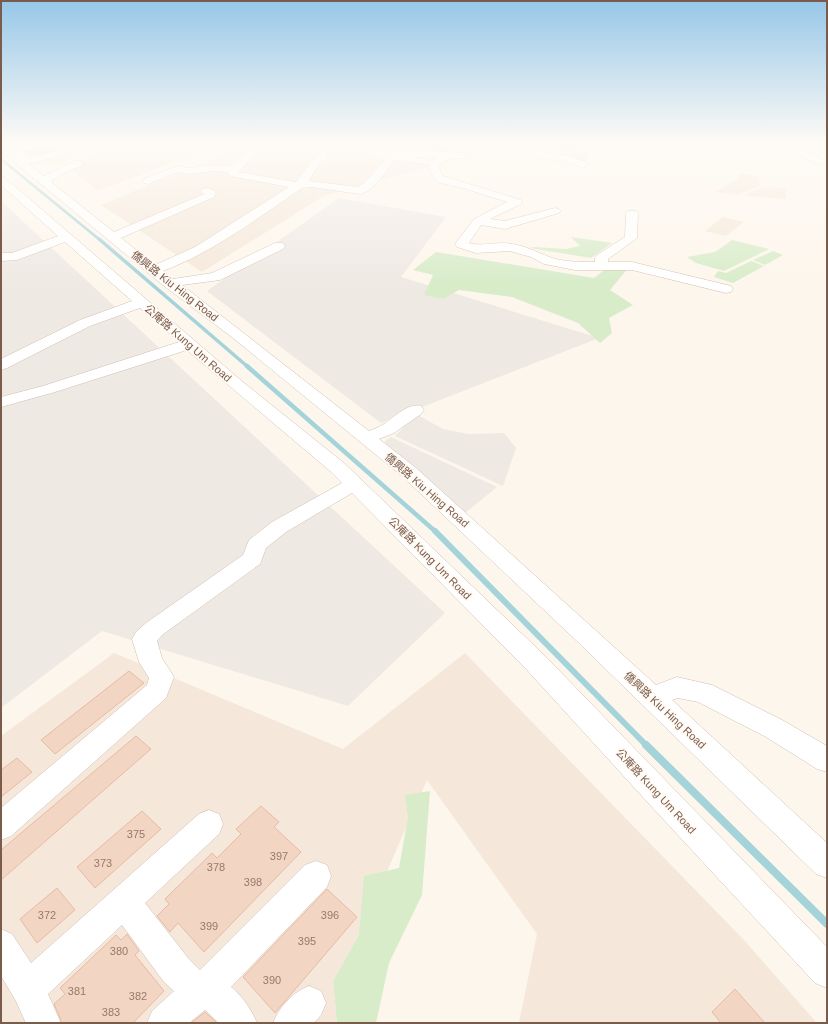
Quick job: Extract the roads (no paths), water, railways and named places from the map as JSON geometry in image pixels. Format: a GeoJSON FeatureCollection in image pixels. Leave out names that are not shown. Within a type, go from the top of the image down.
{"type":"FeatureCollection","features":[{"type":"Feature","properties":{"kind":"street","name":"公庵路 Kung Um Road"},"geometry":{"type":"LineString","coordinates":[[12,190],[238,386],[337,466],[536,663],[827,971]]}},
{"type":"Feature","properties":{"kind":"street","name":"僑興路 Kiu Hing Road"},"geometry":{"type":"LineString","coordinates":[[54,190],[114,237],[152,270],[242,338],[414,477],[827,863]]}},
{"type":"Feature","properties":{"kind":"street"},"geometry":{"type":"LineString","coordinates":[[152,270],[175,262],[200,250],[292,190]]}},
{"type":"Feature","properties":{"kind":"street"},"geometry":{"type":"LineString","coordinates":[[352,190],[360,191],[362,190]]}},
{"type":"Feature","properties":{"kind":"street"},"geometry":{"type":"LineString","coordinates":[[480,190],[517,202],[478,221],[472,231],[462,241],[461,244],[464,246],[476,249],[510,247],[561,264],[575,266],[632,266],[726,289]]}},
{"type":"Feature","properties":{"kind":"street"},"geometry":{"type":"LineString","coordinates":[[114,237],[210,195],[211,193],[206,191]]}},
{"type":"Feature","properties":{"kind":"street"},"geometry":{"type":"LineString","coordinates":[[478,221],[505,225],[555,211]]}},
{"type":"Feature","properties":{"kind":"street"},"geometry":{"type":"LineString","coordinates":[[602,265],[601,258],[632,238],[632,213]]}},
{"type":"Feature","properties":{"kind":"street"},"geometry":{"type":"LineString","coordinates":[[1,257],[13,257],[67,238]]}},
{"type":"Feature","properties":{"kind":"street"},"geometry":{"type":"LineString","coordinates":[[169,283],[215,277],[279,246]]}},
{"type":"Feature","properties":{"kind":"street"},"geometry":{"type":"LineString","coordinates":[[1,365],[84,323],[142,302]]}},
{"type":"Feature","properties":{"kind":"street"},"geometry":{"type":"LineString","coordinates":[[1,402],[63,385],[189,344]]}},
{"type":"Feature","properties":{"kind":"street"},"geometry":{"type":"LineString","coordinates":[[366,438],[388,428],[415,410]]}},
{"type":"Feature","properties":{"kind":"street"},"geometry":{"type":"LineString","coordinates":[[1,826],[157,691],[162,677],[151,662],[144,639],[154,630],[252,559],[256,545],[279,527],[354,484]]}},
{"type":"Feature","properties":{"kind":"street"},"geometry":{"type":"LineString","coordinates":[[652,698],[677,687],[703,692],[775,729],[827,760]]}},
{"type":"Feature","properties":{"kind":"street"},"geometry":{"type":"LineString","coordinates":[[28,989],[209,824]]}},
{"type":"Feature","properties":{"kind":"street"},"geometry":{"type":"LineString","coordinates":[[164,1023],[183,1005],[206,989],[316,876]]}},
{"type":"Feature","properties":{"kind":"street"},"geometry":{"type":"LineString","coordinates":[[124,902],[176,970],[189,983],[206,989],[227,1006],[240,1023]]}},
{"type":"Feature","properties":{"kind":"street"},"geometry":{"type":"LineString","coordinates":[[1,945],[28,989],[42,1023]]}},
{"type":"Feature","properties":{"kind":"waterway"},"geometry":{"type":"LineString","coordinates":[[39,190],[100,240]]}},
{"type":"Feature","properties":{"kind":"waterway"},"geometry":{"type":"LineString","coordinates":[[99,239],[248,367]]}},
{"type":"Feature","properties":{"kind":"waterway"},"geometry":{"type":"LineString","coordinates":[[247,366],[436,532]]}},
{"type":"Feature","properties":{"kind":"waterway"},"geometry":{"type":"LineString","coordinates":[[436,532],[647,746]]}},
{"type":"Feature","properties":{"kind":"waterway"},"geometry":{"type":"LineString","coordinates":[[647,746],[827,924]]}}]}
